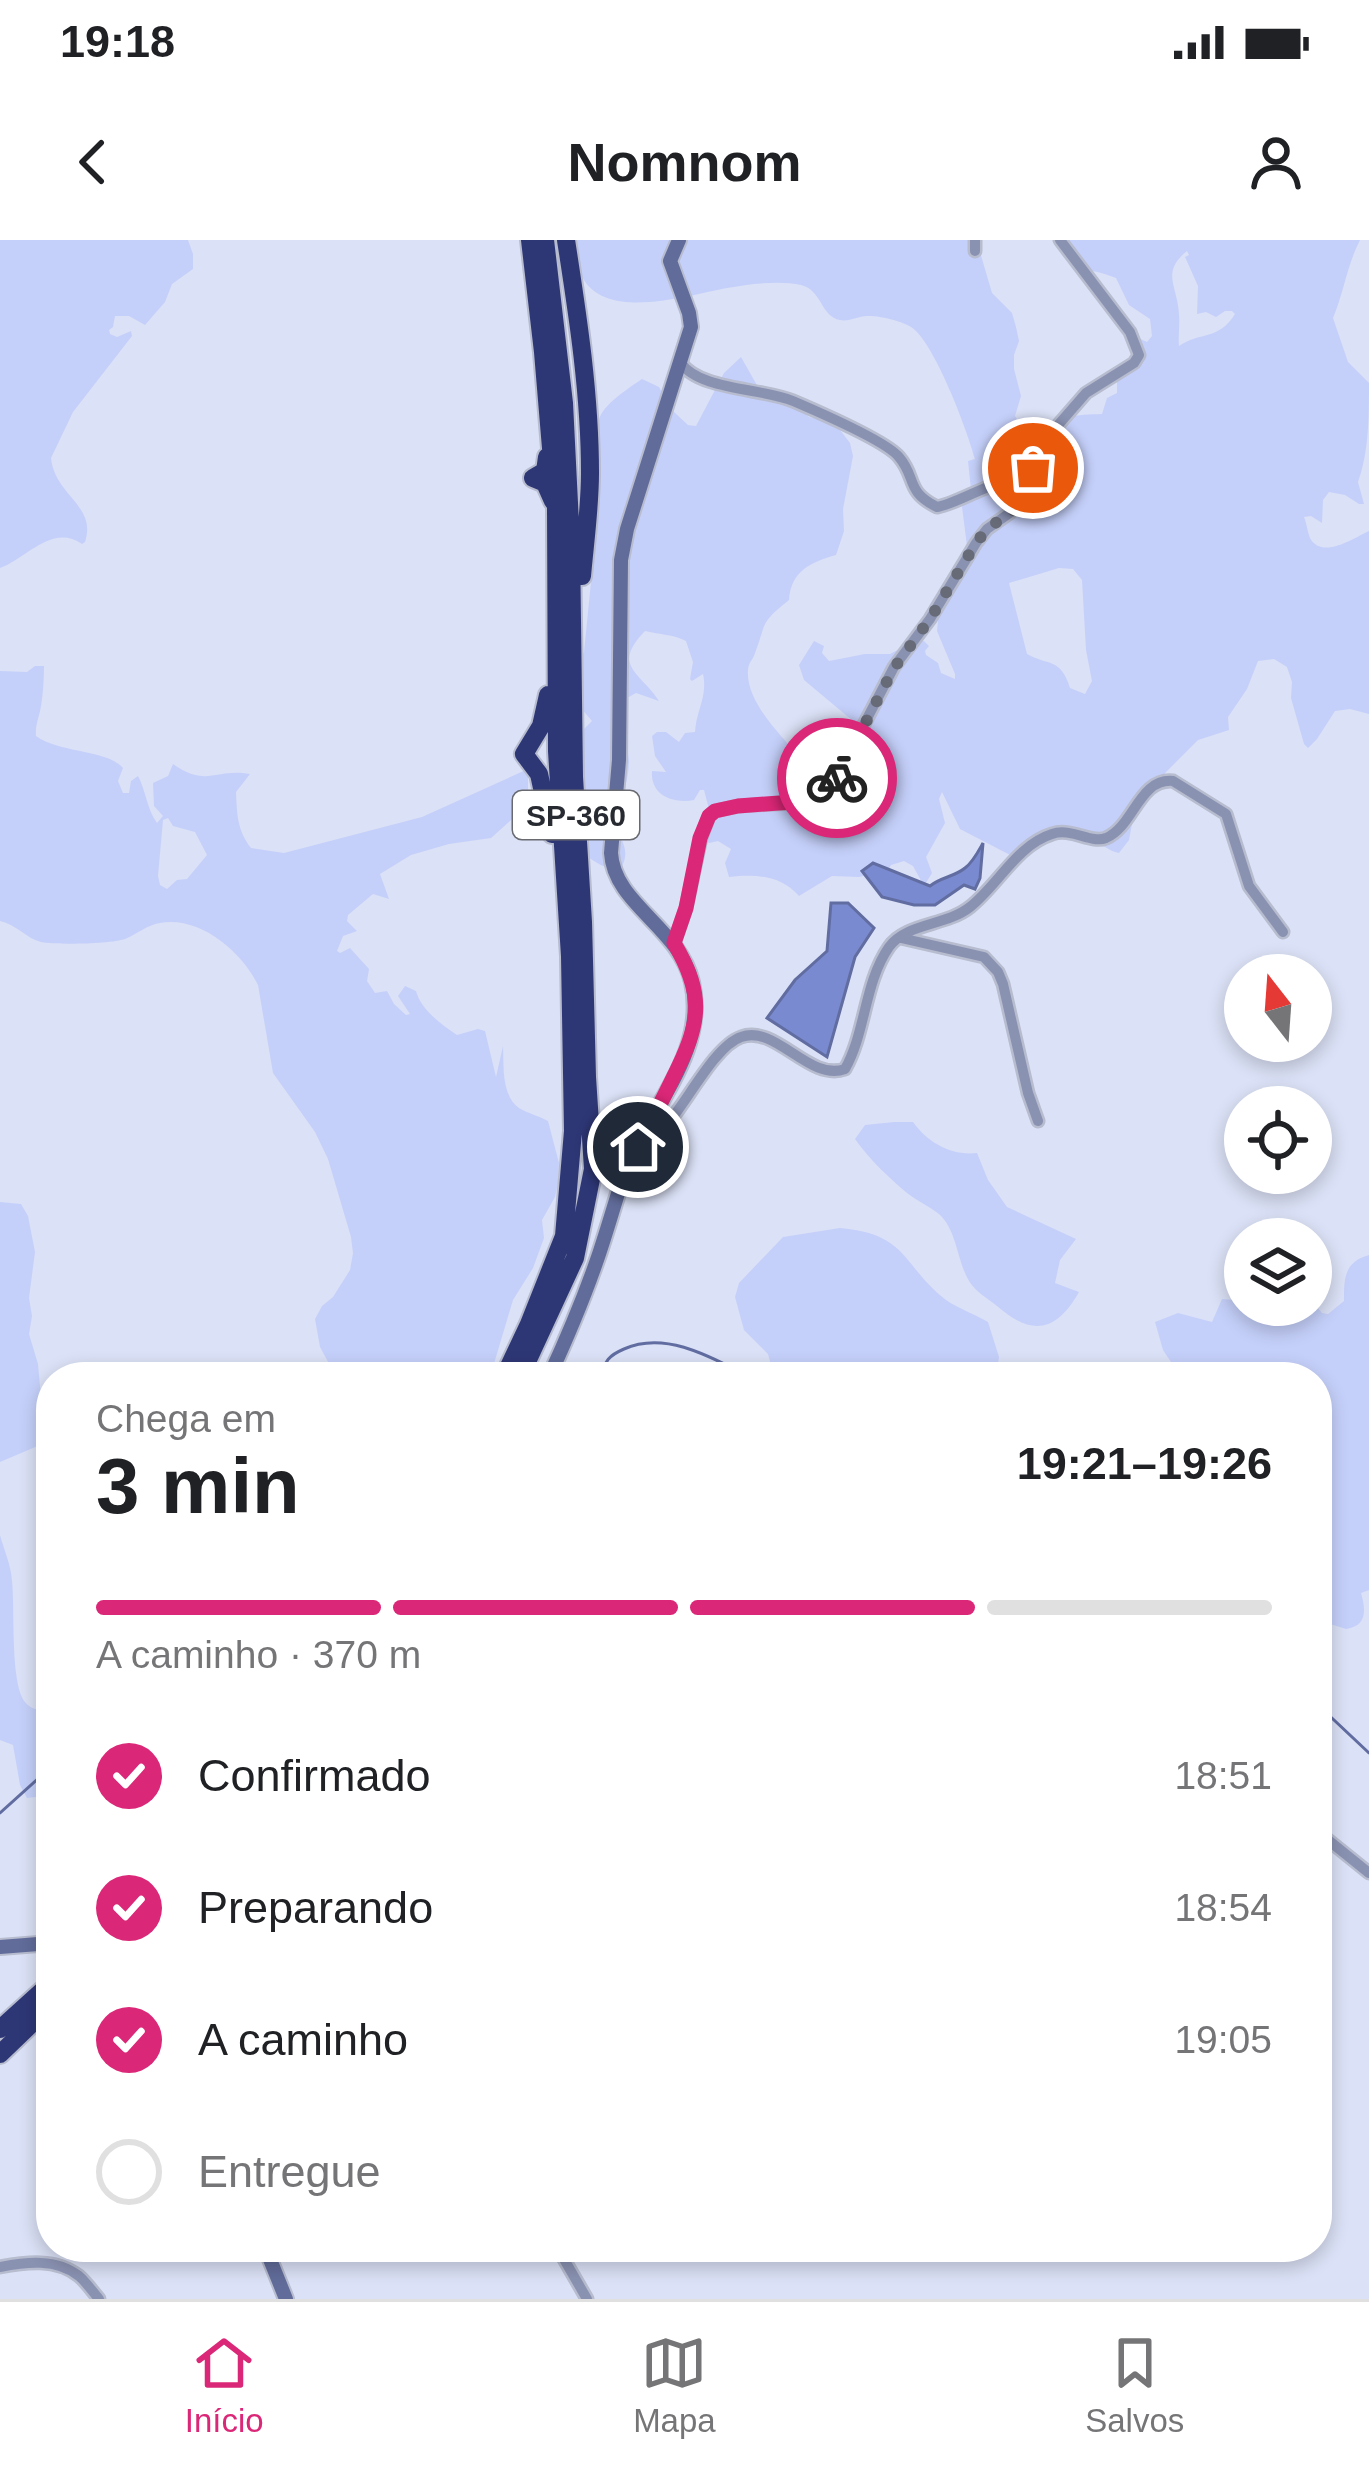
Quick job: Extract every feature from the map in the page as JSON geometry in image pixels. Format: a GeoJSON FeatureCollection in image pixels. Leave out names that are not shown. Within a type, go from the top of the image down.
{"type":"FeatureCollection","features":[{"type":"Feature","properties":{"kind":"highway","name":"SP-360"},"geometry":{"type":"LineString","coordinates":[[511,1362],[564,1236],[573,1094],[571,956],[557,751],[556,508],[545,483],[533,478],[547,468],[545,441],[550,429],[530,240]]}},
{"type":"Feature","properties":{"kind":"highway","name":"SP-360"},"geometry":{"type":"LineString","coordinates":[[527,1362],[575,1258],[593,1169],[574,777],[564,403],[544,240]]}},
{"type":"Feature","properties":{"kind":"highway"},"geometry":{"type":"LineString","coordinates":[[566,240],[583,354],[590,471],[580,591],[571,621]]}},
{"type":"Feature","properties":{"kind":"highway"},"geometry":{"type":"LineString","coordinates":[[556,643],[541,726],[524,754],[539,774],[565,877]]}},
{"type":"Feature","properties":{"kind":"highway"},"geometry":{"type":"LineString","coordinates":[[0,2029],[36,2000]]}},
{"type":"Feature","properties":{"kind":"highway"},"geometry":{"type":"LineString","coordinates":[[0,2054],[36,2006]]}},
{"type":"Feature","properties":{"kind":"street"},"geometry":{"type":"LineString","coordinates":[[555,1362],[598,1258],[627,1166],[688,1049],[695,1025],[688,967],[674,943],[621,886],[611,853],[620,760],[620,560],[691,327],[670,261],[679,240]]}},
{"type":"Feature","properties":{"kind":"street"},"geometry":{"type":"LineString","coordinates":[[1031,498],[1033,468],[1059,424],[1086,393],[1139,355],[1130,332],[1060,240]]}},
{"type":"Feature","properties":{"kind":"street"},"geometry":{"type":"LineString","coordinates":[[681,363],[694,376],[780,397],[838,420],[898,455],[917,494],[937,507],[1005,483],[1031,498]]}},
{"type":"Feature","properties":{"kind":"street"},"geometry":{"type":"LineString","coordinates":[[674,943],[709,816],[738,806],[809,802],[827,795],[894,668],[976,543],[987,529],[1031,498]]}},
{"type":"Feature","properties":{"kind":"street"},"geometry":{"type":"LineString","coordinates":[[638,1147],[668,1123],[715,1061],[741,1036],[760,1035],[829,1072],[845,1069],[880,962],[898,937],[968,909],[1042,838],[1065,831],[1106,838],[1152,786],[1165,780],[1226,814],[1249,886],[1283,932]]}},
{"type":"Feature","properties":{"kind":"street"},"geometry":{"type":"LineString","coordinates":[[898,937],[974,954],[998,972],[1038,1121]]}},
{"type":"Feature","properties":{"kind":"street"},"geometry":{"type":"LineString","coordinates":[[1332,1843],[1369,1873]]}},
{"type":"Feature","properties":{"kind":"street"},"geometry":{"type":"LineString","coordinates":[[0,1947],[36,1944]]}},
{"type":"Feature","properties":{"kind":"street"},"geometry":{"type":"LineString","coordinates":[[0,2267],[28,2261],[50,2264],[76,2274],[99,2299]]}},
{"type":"Feature","properties":{"kind":"street"},"geometry":{"type":"LineString","coordinates":[[272,2262],[286,2299]]}},
{"type":"Feature","properties":{"kind":"street"},"geometry":{"type":"LineString","coordinates":[[566,2262],[587,2299]]}},
{"type":"Feature","properties":{"kind":"shaded area"},"geometry":{"type":"Polygon","coordinates":[[[0,240],[188,240],[193,269],[172,284],[165,302],[145,325],[129,316],[115,316],[110,334],[117,337],[131,331],[132,336],[73,412],[51,458],[60,482],[81,509],[85,542],[50,540],[0,568],[0,240]]]}},
{"type":"Feature","properties":{"kind":"shaded area"},"geometry":{"type":"Polygon","coordinates":[[[571,240],[969,240],[980,252],[992,293],[1012,313],[1019,341],[1014,369],[1021,396],[1015,416],[1025,431],[1037,432],[1059,419],[1102,414],[1107,398],[1117,393],[1117,379],[1134,365],[1138,338],[1147,342],[1152,336],[1150,319],[1129,305],[1116,278],[1081,266],[1069,240],[1360,240],[1333,318],[1348,362],[1369,383],[1366,446],[1358,482],[1364,504],[1329,492],[1323,500],[1322,523],[1304,517],[1310,538],[1322,547],[1369,531],[1369,714],[1335,711],[1308,748],[1291,698],[1287,667],[1274,659],[1258,661],[1228,717],[1229,730],[1198,740],[1167,771],[1135,808],[1129,840],[1119,853],[1071,836],[1014,857],[960,829],[942,792],[939,799],[945,823],[926,857],[932,873],[924,886],[913,866],[904,861],[891,865],[886,874],[832,876],[799,896],[767,877],[729,877],[725,863],[731,849],[706,840],[710,813],[704,790],[694,800],[679,801],[655,787],[652,771],[666,772],[655,756],[652,736],[666,732],[679,742],[685,733],[695,732],[704,682],[703,674],[690,679],[693,662],[686,641],[645,631],[629,661],[659,701],[636,693],[618,703],[629,761],[618,819],[625,859],[617,867],[596,862],[588,857],[579,745],[592,721],[580,707],[575,672],[584,652],[593,562],[599,420],[610,403],[642,379],[659,387],[673,411],[696,426],[724,373],[741,357],[758,387],[786,393],[809,417],[844,424],[840,430],[853,456],[843,509],[844,531],[836,555],[798,575],[789,600],[765,624],[748,670],[754,697],[770,722],[801,761],[826,771],[852,759],[865,731],[804,680],[799,665],[814,641],[824,646],[822,653],[829,661],[890,654],[924,641],[929,646],[926,655],[938,663],[941,673],[955,679],[937,631],[945,590],[967,546],[962,507],[971,490],[968,461],[975,459],[940,368],[920,336],[907,325],[877,316],[834,318],[813,292],[793,284],[745,285],[654,302],[615,300],[586,283],[571,240]],[[1187,251],[1172,273],[1179,346],[1216,332],[1235,314],[1197,314],[1198,286],[1185,257],[1187,251]],[[1059,568],[1009,583],[1027,654],[1058,667],[1070,688],[1085,694],[1092,681],[1082,580],[1073,569],[1059,568]]]}},
{"type":"Feature","properties":{"kind":"shaded area"},"geometry":{"type":"Polygon","coordinates":[[[44,666],[36,736],[115,762],[123,768],[118,781],[123,793],[129,793],[131,781],[138,776],[157,823],[163,816],[154,806],[153,783],[168,776],[173,764],[194,775],[250,774],[236,792],[240,828],[251,848],[284,853],[422,817],[528,769],[528,805],[491,838],[411,855],[380,874],[389,899],[373,894],[348,915],[347,921],[357,931],[343,936],[337,951],[350,948],[369,969],[367,981],[375,993],[387,991],[406,1015],[410,1014],[398,996],[405,986],[416,991],[427,1010],[457,1035],[485,1031],[496,1077],[503,1046],[505,1080],[513,1102],[548,1121],[559,1163],[555,1197],[542,1220],[544,1238],[513,1300],[494,1362],[328,1362],[315,1319],[350,1270],[351,1237],[328,1159],[273,1073],[258,985],[230,949],[204,931],[175,922],[155,924],[118,941],[71,944],[41,942],[0,921],[0,671],[27,672],[44,666]],[[168,818],[163,820],[160,885],[167,889],[187,879],[207,855],[195,832],[173,826],[168,818]]]}},
{"type":"Feature","properties":{"kind":"shaded area"},"geometry":{"type":"Polygon","coordinates":[[[913,1122],[933,1142],[950,1150],[977,1153],[1007,1207],[1076,1239],[1060,1260],[1055,1283],[1079,1292],[1061,1316],[1032,1326],[1009,1316],[972,1285],[945,1221],[893,1181],[855,1139],[865,1125],[913,1122]]]}},
{"type":"Feature","properties":{"kind":"shaded area"},"geometry":{"type":"Polygon","coordinates":[[[0,1202],[21,1204],[28,1216],[35,1252],[29,1334],[37,1362],[36,1447],[0,1462],[0,1202]]]}},
{"type":"Feature","properties":{"kind":"shaded area"},"geometry":{"type":"Polygon","coordinates":[[[840,1228],[863,1231],[892,1244],[946,1300],[988,1322],[998,1362],[770,1362],[744,1330],[735,1297],[739,1283],[783,1237],[840,1228]]]}},
{"type":"Feature","properties":{"kind":"shaded area"},"geometry":{"type":"Polygon","coordinates":[[[1369,1255],[1369,1590],[1361,1593],[1361,1621],[1346,1629],[1332,1625],[1332,1362],[1171,1362],[1155,1322],[1178,1313],[1212,1322],[1222,1299],[1224,1326],[1332,1326],[1332,1311],[1344,1301],[1350,1267],[1369,1255]]]}},
{"type":"Feature","properties":{"kind":"shaded area"},"geometry":{"type":"Polygon","coordinates":[[[0,1535],[11,1575],[20,1692],[36,1709],[36,1797],[27,1798],[20,1785],[13,1745],[0,1740],[0,1535]]]}},
{"type":"Feature","properties":{"kind":"water"},"geometry":{"type":"Polygon","coordinates":[[[983,843],[975,889],[964,885],[935,905],[882,897],[862,871],[873,863],[930,886],[965,868],[983,843]]]}},
{"type":"Feature","properties":{"kind":"water"},"geometry":{"type":"Polygon","coordinates":[[[831,903],[848,903],[874,928],[855,957],[827,1057],[767,1018],[795,980],[827,951],[831,903]]]}},
{"type":"Feature","properties":{"kind":"waterway"},"geometry":{"type":"LineString","coordinates":[[607,1362],[624,1349],[656,1343],[673,1344],[721,1362]]}},
{"type":"Feature","properties":{"kind":"waterway"},"geometry":{"type":"LineString","coordinates":[[1332,1718],[1369,1753]]}},
{"type":"Feature","properties":{"kind":"waterway"},"geometry":{"type":"LineString","coordinates":[[0,1813],[36,1781]]}},
{"type":"Feature","properties":{"kind":"way so far"},"geometry":{"type":"LineString","coordinates":[[837,778],[894,668],[976,543],[987,529],[1031,498],[1033,468]]}},
{"type":"Feature","properties":{"kind":"route"},"geometry":{"type":"LineString","coordinates":[[638,1147],[688,1049],[695,1025],[688,967],[674,943],[704,825],[715,811],[738,806],[820,800],[837,778]]}}]}
